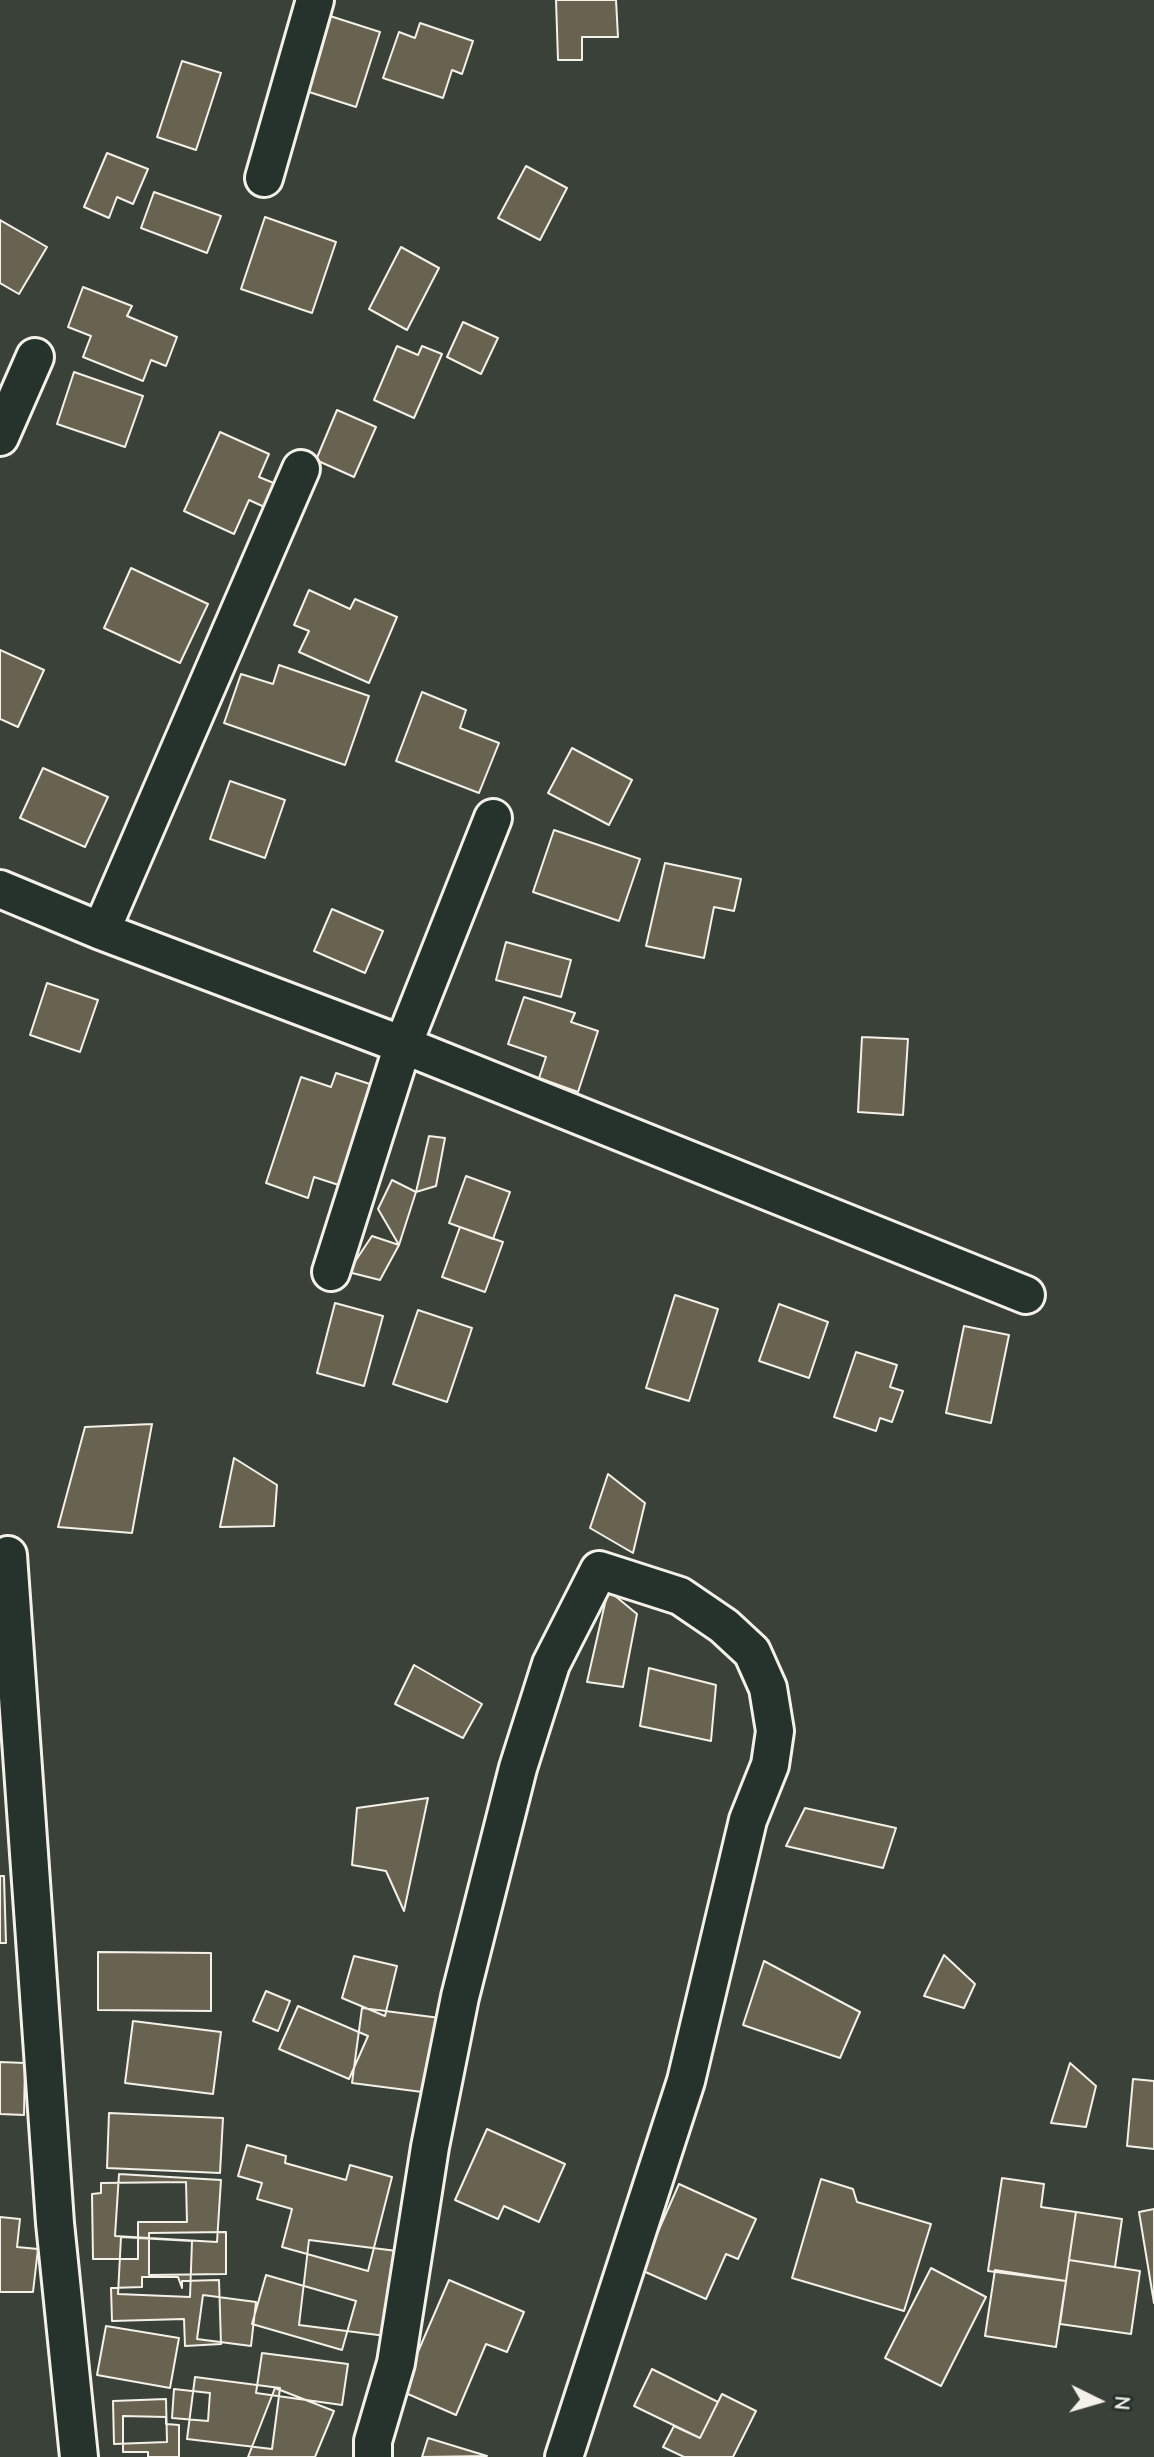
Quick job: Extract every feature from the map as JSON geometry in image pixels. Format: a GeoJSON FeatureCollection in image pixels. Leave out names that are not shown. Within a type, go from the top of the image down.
{"type":"FeatureCollection","features":[{"type":"Feature","properties":{"kind":"street"},"geometry":{"type":"LineString","coordinates":[[264,178],[315,0]]}},
{"type":"Feature","properties":{"kind":"street"},"geometry":{"type":"LineString","coordinates":[[0,437],[35,357]]}},
{"type":"Feature","properties":{"kind":"street"},"geometry":{"type":"LineString","coordinates":[[101,931],[301,469]]}},
{"type":"Feature","properties":{"kind":"street"},"geometry":{"type":"LineString","coordinates":[[331,1272],[403,1045],[493,818]]}},
{"type":"Feature","properties":{"kind":"street"},"geometry":{"type":"LineString","coordinates":[[0,889],[101,931],[403,1045],[1026,1295]]}},
{"type":"Feature","properties":{"kind":"street"},"geometry":{"type":"LineString","coordinates":[[8,1555],[55,2223],[79,2457]]}},
{"type":"Feature","properties":{"kind":"street"},"geometry":{"type":"LineString","coordinates":[[373,2457],[373,2441],[396,2363],[430,2147],[460,1997],[514,1783],[551,1664],[599,1570],[680,1596],[724,1626],[752,1652],[768,1688],[775,1731],[770,1765],[748,1820],[686,2081],[564,2457]]}},
{"type":"Feature","properties":{"kind":"building"},"geometry":{"type":"Polygon","coordinates":[[[556,0],[616,0],[618,37],[582,37],[582,60],[558,60],[556,0]]]}},
{"type":"Feature","properties":{"kind":"building"},"geometry":{"type":"Polygon","coordinates":[[[330,16],[380,32],[356,107],[306,91],[330,16]]]}},
{"type":"Feature","properties":{"kind":"building"},"geometry":{"type":"Polygon","coordinates":[[[420,23],[473,41],[462,74],[452,70],[443,98],[383,78],[399,32],[415,38],[420,23]]]}},
{"type":"Feature","properties":{"kind":"building"},"geometry":{"type":"Polygon","coordinates":[[[182,61],[221,73],[196,150],[157,137],[182,61]]]}},
{"type":"Feature","properties":{"kind":"building"},"geometry":{"type":"Polygon","coordinates":[[[107,153],[148,169],[133,204],[117,197],[109,218],[84,207],[107,153]]]}},
{"type":"Feature","properties":{"kind":"building"},"geometry":{"type":"Polygon","coordinates":[[[526,166],[567,188],[540,240],[498,218],[526,166]]]}},
{"type":"Feature","properties":{"kind":"building"},"geometry":{"type":"Polygon","coordinates":[[[154,192],[221,216],[207,253],[141,228],[154,192]]]}},
{"type":"Feature","properties":{"kind":"building"},"geometry":{"type":"Polygon","coordinates":[[[265,217],[336,242],[312,313],[241,289],[265,217]]]}},
{"type":"Feature","properties":{"kind":"building"},"geometry":{"type":"Polygon","coordinates":[[[0,220],[47,247],[19,294],[0,283],[0,220]]]}},
{"type":"Feature","properties":{"kind":"building"},"geometry":{"type":"Polygon","coordinates":[[[401,247],[439,268],[407,330],[369,309],[401,247]]]}},
{"type":"Feature","properties":{"kind":"building"},"geometry":{"type":"Polygon","coordinates":[[[83,287],[132,306],[127,316],[177,337],[166,366],[151,360],[143,381],[83,357],[91,336],[68,327],[83,287]]]}},
{"type":"Feature","properties":{"kind":"building"},"geometry":{"type":"Polygon","coordinates":[[[463,322],[498,338],[481,374],[447,357],[463,322]]]}},
{"type":"Feature","properties":{"kind":"building"},"geometry":{"type":"Polygon","coordinates":[[[397,346],[418,355],[422,346],[442,354],[414,418],[374,400],[397,346]]]}},
{"type":"Feature","properties":{"kind":"building"},"geometry":{"type":"Polygon","coordinates":[[[74,372],[143,396],[125,447],[57,424],[74,372]]]}},
{"type":"Feature","properties":{"kind":"building"},"geometry":{"type":"Polygon","coordinates":[[[337,410],[376,427],[354,477],[316,460],[337,410]]]}},
{"type":"Feature","properties":{"kind":"building"},"geometry":{"type":"Polygon","coordinates":[[[220,432],[269,454],[259,477],[281,486],[271,510],[249,500],[234,534],[184,511],[220,432]]]}},
{"type":"Feature","properties":{"kind":"building"},"geometry":{"type":"Polygon","coordinates":[[[131,568],[208,604],[180,663],[104,628],[131,568]]]}},
{"type":"Feature","properties":{"kind":"building"},"geometry":{"type":"Polygon","coordinates":[[[309,590],[350,609],[355,599],[397,617],[369,683],[299,652],[309,631],[294,625],[309,590]]]}},
{"type":"Feature","properties":{"kind":"building"},"geometry":{"type":"Polygon","coordinates":[[[0,650],[44,670],[18,727],[0,719],[0,650]]]}},
{"type":"Feature","properties":{"kind":"building"},"geometry":{"type":"Polygon","coordinates":[[[279,665],[369,696],[345,765],[224,723],[241,674],[273,684],[279,665]]]}},
{"type":"Feature","properties":{"kind":"building"},"geometry":{"type":"Polygon","coordinates":[[[422,692],[466,710],[460,728],[499,743],[479,793],[396,761],[422,692]]]}},
{"type":"Feature","properties":{"kind":"building"},"geometry":{"type":"Polygon","coordinates":[[[572,748],[632,780],[609,825],[548,793],[572,748]]]}},
{"type":"Feature","properties":{"kind":"building"},"geometry":{"type":"Polygon","coordinates":[[[43,768],[108,797],[85,847],[20,818],[43,768]]]}},
{"type":"Feature","properties":{"kind":"building"},"geometry":{"type":"Polygon","coordinates":[[[230,781],[285,800],[265,858],[210,839],[230,781]]]}},
{"type":"Feature","properties":{"kind":"building"},"geometry":{"type":"Polygon","coordinates":[[[554,830],[640,859],[619,921],[533,892],[554,830]]]}},
{"type":"Feature","properties":{"kind":"building"},"geometry":{"type":"Polygon","coordinates":[[[665,863],[741,879],[734,911],[714,907],[704,958],[646,946],[665,863]]]}},
{"type":"Feature","properties":{"kind":"building"},"geometry":{"type":"Polygon","coordinates":[[[332,909],[383,931],[365,973],[314,951],[332,909]]]}},
{"type":"Feature","properties":{"kind":"building"},"geometry":{"type":"Polygon","coordinates":[[[506,942],[571,960],[561,997],[496,980],[506,942]]]}},
{"type":"Feature","properties":{"kind":"building"},"geometry":{"type":"Polygon","coordinates":[[[47,983],[98,1000],[80,1052],[30,1035],[47,983]]]}},
{"type":"Feature","properties":{"kind":"building"},"geometry":{"type":"Polygon","coordinates":[[[524,997],[575,1013],[571,1022],[598,1031],[578,1092],[539,1078],[546,1057],[508,1044],[524,997]]]}},
{"type":"Feature","properties":{"kind":"building"},"geometry":{"type":"Polygon","coordinates":[[[862,1037],[908,1039],[903,1115],[858,1112],[862,1037]]]}},
{"type":"Feature","properties":{"kind":"building"},"geometry":{"type":"Polygon","coordinates":[[[336,1073],[382,1088],[348,1188],[314,1177],[308,1198],[266,1183],[301,1077],[331,1087],[336,1073]]]}},
{"type":"Feature","properties":{"kind":"building"},"geometry":{"type":"Polygon","coordinates":[[[429,1136],[445,1138],[436,1186],[416,1192],[429,1136]]]}},
{"type":"Feature","properties":{"kind":"building"},"geometry":{"type":"Polygon","coordinates":[[[466,1176],[510,1192],[493,1239],[449,1223],[466,1176]]]}},
{"type":"Feature","properties":{"kind":"building"},"geometry":{"type":"Polygon","coordinates":[[[392,1180],[416,1192],[399,1245],[378,1209],[392,1180]]]}},
{"type":"Feature","properties":{"kind":"building"},"geometry":{"type":"Polygon","coordinates":[[[460,1227],[503,1242],[485,1292],[442,1277],[460,1227]]]}},
{"type":"Feature","properties":{"kind":"building"},"geometry":{"type":"Polygon","coordinates":[[[372,1236],[399,1245],[380,1280],[348,1272],[372,1236]]]}},
{"type":"Feature","properties":{"kind":"building"},"geometry":{"type":"Polygon","coordinates":[[[675,1295],[718,1309],[689,1401],[646,1388],[675,1295]]]}},
{"type":"Feature","properties":{"kind":"building"},"geometry":{"type":"Polygon","coordinates":[[[335,1303],[383,1316],[364,1386],[317,1373],[335,1303]]]}},
{"type":"Feature","properties":{"kind":"building"},"geometry":{"type":"Polygon","coordinates":[[[779,1304],[828,1322],[809,1378],[759,1361],[779,1304]]]}},
{"type":"Feature","properties":{"kind":"building"},"geometry":{"type":"Polygon","coordinates":[[[418,1310],[472,1328],[447,1402],[393,1384],[418,1310]]]}},
{"type":"Feature","properties":{"kind":"building"},"geometry":{"type":"Polygon","coordinates":[[[964,1326],[1009,1335],[991,1423],[946,1413],[964,1326]]]}},
{"type":"Feature","properties":{"kind":"building"},"geometry":{"type":"Polygon","coordinates":[[[856,1352],[897,1365],[890,1387],[903,1391],[892,1422],[880,1418],[876,1431],[834,1417],[856,1352]]]}},
{"type":"Feature","properties":{"kind":"building"},"geometry":{"type":"Polygon","coordinates":[[[152,1424],[132,1533],[58,1527],[85,1427],[152,1424]]]}},
{"type":"Feature","properties":{"kind":"building"},"geometry":{"type":"Polygon","coordinates":[[[234,1458],[277,1485],[274,1526],[220,1527],[234,1458]]]}},
{"type":"Feature","properties":{"kind":"building"},"geometry":{"type":"Polygon","coordinates":[[[608,1474],[645,1503],[633,1553],[590,1528],[608,1474]]]}},
{"type":"Feature","properties":{"kind":"building"},"geometry":{"type":"Polygon","coordinates":[[[608,1590],[637,1614],[623,1687],[587,1682],[608,1590]]]}},
{"type":"Feature","properties":{"kind":"building"},"geometry":{"type":"Polygon","coordinates":[[[414,1665],[482,1704],[463,1738],[395,1704],[414,1665]]]}},
{"type":"Feature","properties":{"kind":"building"},"geometry":{"type":"Polygon","coordinates":[[[649,1668],[716,1685],[711,1741],[640,1726],[649,1668]]]}},
{"type":"Feature","properties":{"kind":"building"},"geometry":{"type":"Polygon","coordinates":[[[428,1798],[404,1911],[386,1871],[352,1865],[357,1808],[428,1798]]]}},
{"type":"Feature","properties":{"kind":"building"},"geometry":{"type":"Polygon","coordinates":[[[805,1808],[896,1828],[883,1868],[786,1846],[805,1808]]]}},
{"type":"Feature","properties":{"kind":"building"},"geometry":{"type":"Polygon","coordinates":[[[0,1876],[4,1876],[6,1943],[0,1943],[0,1876]]]}},
{"type":"Feature","properties":{"kind":"building"},"geometry":{"type":"Polygon","coordinates":[[[98,1952],[211,1953],[211,2011],[98,2010],[98,1952]]]}},
{"type":"Feature","properties":{"kind":"building"},"geometry":{"type":"Polygon","coordinates":[[[944,1955],[975,1984],[964,2008],[924,1996],[944,1955]]]}},
{"type":"Feature","properties":{"kind":"building"},"geometry":{"type":"Polygon","coordinates":[[[354,1956],[397,1966],[385,2016],[342,1998],[354,1956]]]}},
{"type":"Feature","properties":{"kind":"building"},"geometry":{"type":"Polygon","coordinates":[[[764,1961],[860,2012],[840,2058],[743,2025],[764,1961]]]}},
{"type":"Feature","properties":{"kind":"building"},"geometry":{"type":"Polygon","coordinates":[[[266,1991],[290,2001],[278,2031],[253,2021],[266,1991]]]}},
{"type":"Feature","properties":{"kind":"building"},"geometry":{"type":"Polygon","coordinates":[[[298,2006],[368,2036],[349,2079],[279,2049],[298,2006]]]}},
{"type":"Feature","properties":{"kind":"building"},"geometry":{"type":"Polygon","coordinates":[[[362,2008],[440,2018],[430,2093],[352,2083],[362,2008]]]}},
{"type":"Feature","properties":{"kind":"building"},"geometry":{"type":"Polygon","coordinates":[[[133,2021],[221,2032],[213,2094],[125,2083],[133,2021]]]}},
{"type":"Feature","properties":{"kind":"building"},"geometry":{"type":"Polygon","coordinates":[[[0,2062],[25,2063],[24,2115],[0,2114],[0,2062]]]}},
{"type":"Feature","properties":{"kind":"building"},"geometry":{"type":"Polygon","coordinates":[[[1070,2063],[1096,2086],[1086,2127],[1051,2123],[1070,2063]]]}},
{"type":"Feature","properties":{"kind":"building"},"geometry":{"type":"Polygon","coordinates":[[[1133,2079],[1154,2081],[1154,2149],[1127,2146],[1133,2079]]]}},
{"type":"Feature","properties":{"kind":"building"},"geometry":{"type":"Polygon","coordinates":[[[109,2113],[223,2118],[220,2173],[107,2168],[109,2113]]]}},
{"type":"Feature","properties":{"kind":"building"},"geometry":{"type":"Polygon","coordinates":[[[487,2129],[565,2164],[539,2222],[504,2206],[498,2219],[455,2200],[487,2129]]]}},
{"type":"Feature","properties":{"kind":"building"},"geometry":{"type":"Polygon","coordinates":[[[247,2145],[286,2156],[285,2163],[346,2180],[350,2165],[392,2177],[368,2271],[282,2247],[292,2209],[257,2199],[262,2183],[238,2176],[247,2145]]]}},
{"type":"Feature","properties":{"kind":"building"},"geometry":{"type":"Polygon","coordinates":[[[119,2174],[221,2180],[217,2242],[115,2236],[119,2174]]]}},
{"type":"Feature","properties":{"kind":"building"},"geometry":{"type":"Polygon","coordinates":[[[1002,2178],[1044,2184],[1041,2207],[1076,2212],[1066,2281],[988,2271],[1002,2178]]]}},
{"type":"Feature","properties":{"kind":"building"},"geometry":{"type":"Polygon","coordinates":[[[821,2179],[853,2189],[857,2202],[931,2224],[904,2311],[792,2278],[821,2179]]]}},
{"type":"Feature","properties":{"kind":"building"},"geometry":{"type":"Polygon","coordinates":[[[186,2182],[187,2222],[138,2222],[138,2259],[93,2259],[92,2194],[101,2193],[101,2183],[186,2182]]]}},
{"type":"Feature","properties":{"kind":"building"},"geometry":{"type":"Polygon","coordinates":[[[679,2184],[756,2219],[738,2259],[726,2254],[706,2299],[641,2270],[679,2184]]]}},
{"type":"Feature","properties":{"kind":"building"},"geometry":{"type":"Polygon","coordinates":[[[1154,2209],[1154,2303],[1139,2212],[1154,2209]]]}},
{"type":"Feature","properties":{"kind":"building"},"geometry":{"type":"Polygon","coordinates":[[[1076,2212],[1122,2219],[1115,2267],[1069,2260],[1076,2212]]]}},
{"type":"Feature","properties":{"kind":"building"},"geometry":{"type":"Polygon","coordinates":[[[0,2217],[20,2219],[17,2247],[38,2249],[33,2292],[0,2292],[0,2217]]]}},
{"type":"Feature","properties":{"kind":"building"},"geometry":{"type":"Polygon","coordinates":[[[226,2232],[226,2274],[149,2275],[149,2233],[226,2232]]]}},
{"type":"Feature","properties":{"kind":"building"},"geometry":{"type":"Polygon","coordinates":[[[121,2237],[192,2241],[190,2297],[118,2294],[121,2237]]]}},
{"type":"Feature","properties":{"kind":"building"},"geometry":{"type":"Polygon","coordinates":[[[309,2240],[405,2252],[394,2337],[299,2325],[309,2240]]]}},
{"type":"Feature","properties":{"kind":"building"},"geometry":{"type":"Polygon","coordinates":[[[1069,2260],[1140,2271],[1131,2334],[1060,2324],[1069,2260]]]}},
{"type":"Feature","properties":{"kind":"building"},"geometry":{"type":"Polygon","coordinates":[[[931,2268],[986,2297],[941,2386],[885,2358],[931,2268]]]}},
{"type":"Feature","properties":{"kind":"building"},"geometry":{"type":"Polygon","coordinates":[[[995,2270],[1066,2281],[1056,2347],[985,2336],[995,2270]]]}},
{"type":"Feature","properties":{"kind":"building"},"geometry":{"type":"Polygon","coordinates":[[[266,2275],[356,2301],[342,2350],[252,2324],[266,2275]]]}},
{"type":"Feature","properties":{"kind":"building"},"geometry":{"type":"Polygon","coordinates":[[[142,2277],[178,2277],[182,2288],[182,2281],[219,2280],[221,2344],[185,2346],[184,2319],[112,2321],[111,2288],[142,2287],[142,2277]]]}},
{"type":"Feature","properties":{"kind":"building"},"geometry":{"type":"Polygon","coordinates":[[[449,2280],[524,2312],[507,2352],[486,2344],[456,2415],[401,2391],[449,2280]]]}},
{"type":"Feature","properties":{"kind":"building"},"geometry":{"type":"Polygon","coordinates":[[[203,2295],[256,2302],[251,2346],[197,2339],[203,2295]]]}},
{"type":"Feature","properties":{"kind":"building"},"geometry":{"type":"Polygon","coordinates":[[[106,2326],[179,2338],[170,2388],[97,2375],[106,2326]]]}},
{"type":"Feature","properties":{"kind":"building"},"geometry":{"type":"Polygon","coordinates":[[[262,2353],[348,2364],[342,2405],[256,2393],[262,2353]]]}},
{"type":"Feature","properties":{"kind":"building"},"geometry":{"type":"Polygon","coordinates":[[[652,2369],[718,2402],[700,2438],[634,2406],[652,2369]]]}},
{"type":"Feature","properties":{"kind":"building"},"geometry":{"type":"Polygon","coordinates":[[[195,2377],[280,2388],[272,2449],[187,2439],[195,2377]]]}},
{"type":"Feature","properties":{"kind":"building"},"geometry":{"type":"Polygon","coordinates":[[[275,2388],[334,2411],[315,2457],[248,2457],[275,2388]]]}},
{"type":"Feature","properties":{"kind":"building"},"geometry":{"type":"Polygon","coordinates":[[[174,2389],[210,2393],[208,2421],[172,2418],[174,2389]]]}},
{"type":"Feature","properties":{"kind":"building"},"geometry":{"type":"Polygon","coordinates":[[[722,2394],[756,2411],[733,2457],[684,2457],[663,2447],[674,2426],[700,2438],[722,2394]]]}},
{"type":"Feature","properties":{"kind":"building"},"geometry":{"type":"Polygon","coordinates":[[[166,2399],[167,2442],[114,2444],[113,2401],[166,2399]]]}},
{"type":"Feature","properties":{"kind":"building"},"geometry":{"type":"Polygon","coordinates":[[[123,2416],[166,2417],[166,2424],[179,2425],[179,2457],[148,2457],[148,2452],[123,2452],[123,2416]]]}},
{"type":"Feature","properties":{"kind":"building"},"geometry":{"type":"Polygon","coordinates":[[[428,2438],[487,2456],[422,2457],[428,2438]]]}}]}
